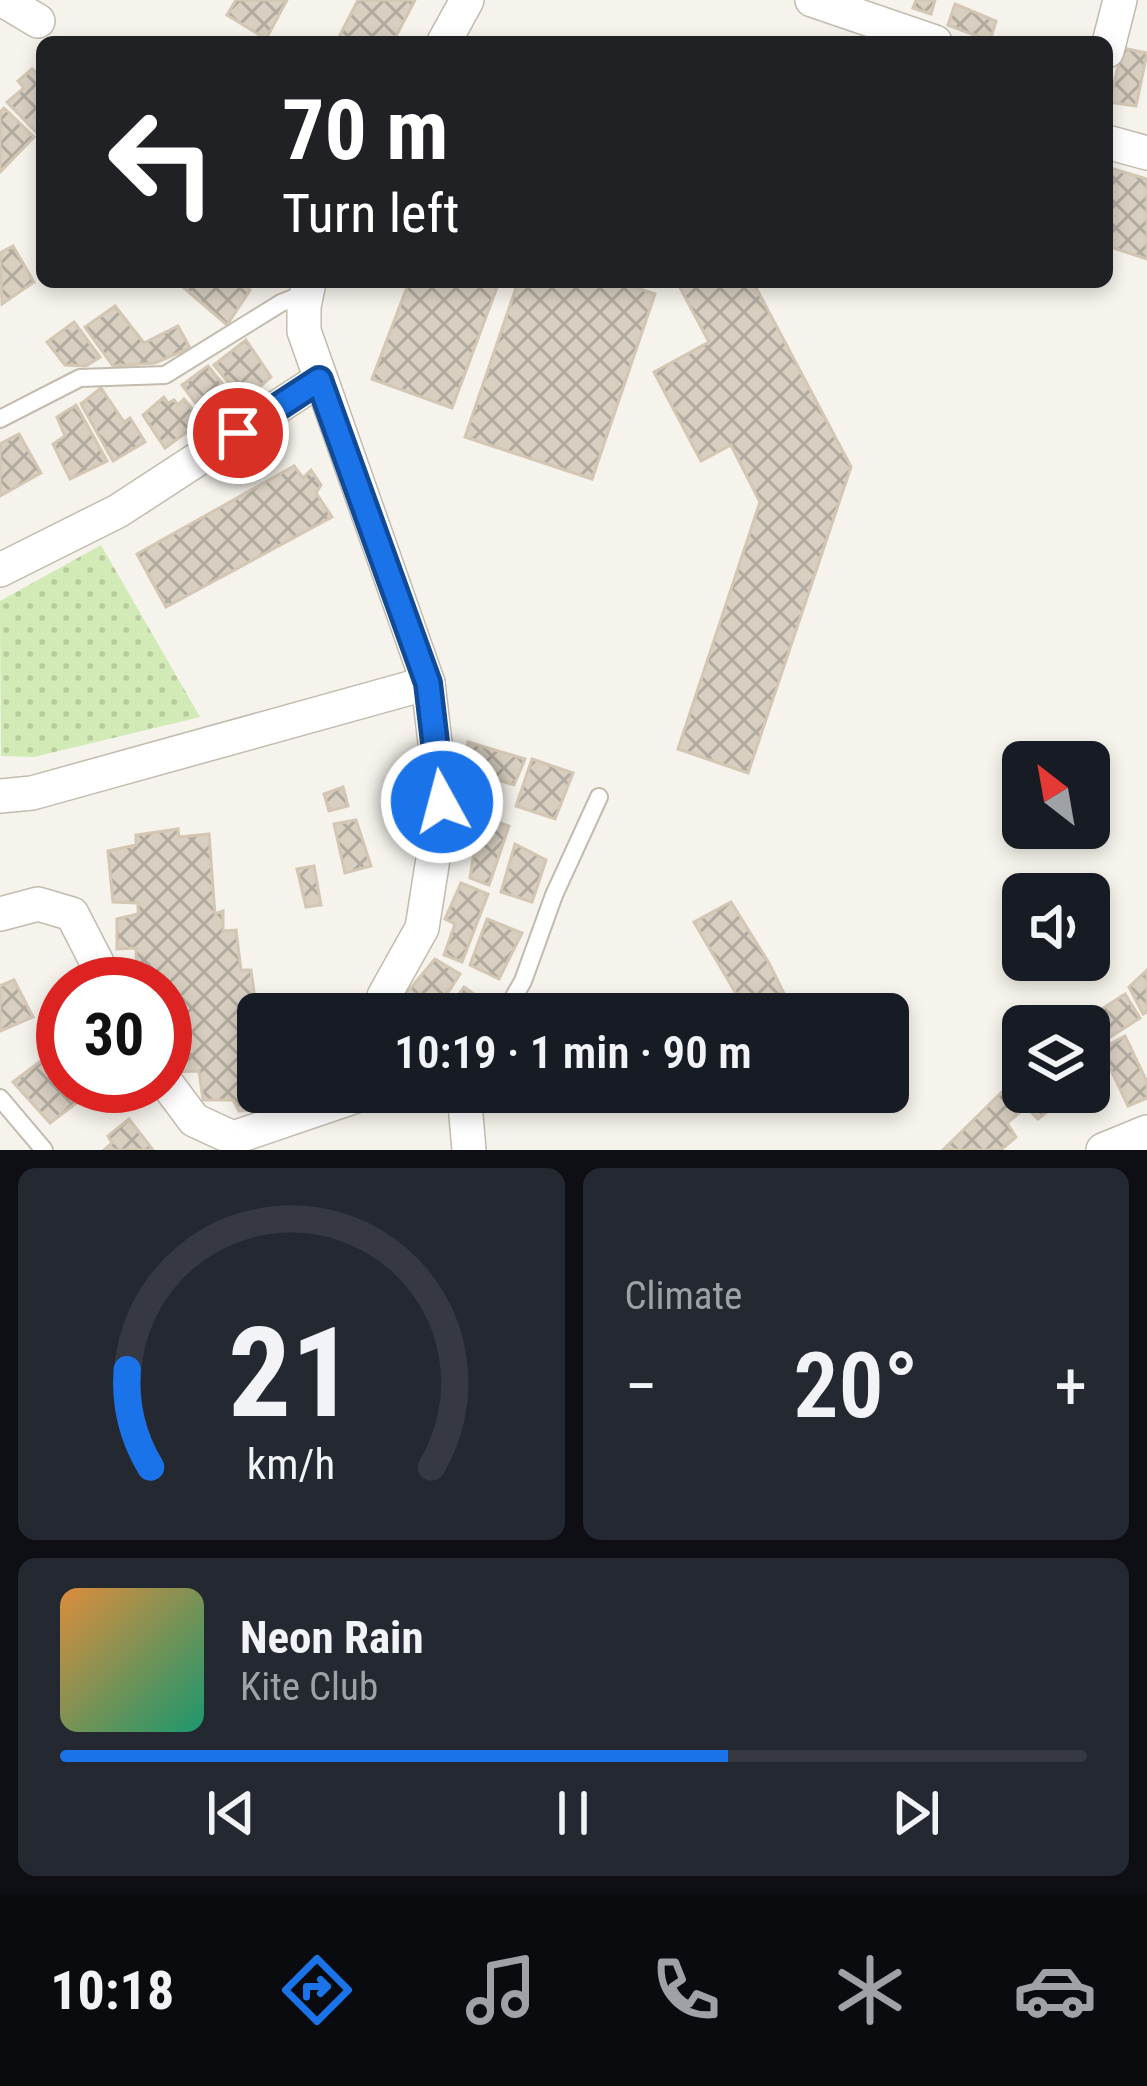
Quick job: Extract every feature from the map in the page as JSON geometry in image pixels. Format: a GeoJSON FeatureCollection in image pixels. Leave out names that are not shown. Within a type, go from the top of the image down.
{"type":"FeatureCollection","features":[{"type":"Feature","properties":{"kind":"street"},"geometry":{"type":"LineString","coordinates":[[3,0],[38,21]]}},
{"type":"Feature","properties":{"kind":"street"},"geometry":{"type":"LineString","coordinates":[[447,36],[467,0]]}},
{"type":"Feature","properties":{"kind":"street"},"geometry":{"type":"LineString","coordinates":[[812,0],[917,36]]}},
{"type":"Feature","properties":{"kind":"street"},"geometry":{"type":"LineString","coordinates":[[1111,36],[1120,0]]}},
{"type":"Feature","properties":{"kind":"street"},"geometry":{"type":"LineString","coordinates":[[1113,144],[1147,153]]}},
{"type":"Feature","properties":{"kind":"street"},"geometry":{"type":"LineString","coordinates":[[308,288],[304,331],[428,683],[442,802],[422,928],[386,993]]}},
{"type":"Feature","properties":{"kind":"street"},"geometry":{"type":"LineString","coordinates":[[0,570],[118,511],[319,380]]}},
{"type":"Feature","properties":{"kind":"street"},"geometry":{"type":"LineString","coordinates":[[0,796],[32,794],[428,683]]}},
{"type":"Feature","properties":{"kind":"street"},"geometry":{"type":"LineString","coordinates":[[0,914],[38,904],[72,914],[94,957]]}},
{"type":"Feature","properties":{"kind":"street"},"geometry":{"type":"LineString","coordinates":[[189,1113],[233,1138],[306,1113]]}},
{"type":"Feature","properties":{"kind":"street"},"geometry":{"type":"LineString","coordinates":[[466,1113],[469,1150]]}},
{"type":"Feature","properties":{"kind":"street"},"geometry":{"type":"LineString","coordinates":[[1102,1150],[1146,1137]]}},
{"type":"Feature","properties":{"kind":"lane"},"geometry":{"type":"LineString","coordinates":[[0,419],[80,378],[165,375],[308,288]]}},
{"type":"Feature","properties":{"kind":"lane"},"geometry":{"type":"LineString","coordinates":[[516,993],[599,797]]}},
{"type":"Feature","properties":{"kind":"lane"},"geometry":{"type":"LineString","coordinates":[[0,1098],[34,1147]]}},
{"type":"Feature","properties":{"kind":"green space"},"geometry":{"type":"Polygon","coordinates":[[[101,545],[200,717],[34,757],[1,756],[0,601],[101,545]]]}},
{"type":"Feature","properties":{"kind":"building"},"geometry":{"type":"Polygon","coordinates":[[[236,0],[287,0],[268,36],[227,15],[236,0]]]}},
{"type":"Feature","properties":{"kind":"building"},"geometry":{"type":"Polygon","coordinates":[[[358,0],[415,0],[396,36],[340,36],[358,0]]]}},
{"type":"Feature","properties":{"kind":"building"},"geometry":{"type":"Polygon","coordinates":[[[916,0],[935,0],[931,14],[913,8],[916,0]]]}},
{"type":"Feature","properties":{"kind":"building"},"geometry":{"type":"Polygon","coordinates":[[[955,4],[996,21],[992,36],[948,25],[955,4]]]}},
{"type":"Feature","properties":{"kind":"building"},"geometry":{"type":"Polygon","coordinates":[[[1123,48],[1147,53],[1136,106],[1113,103],[1123,48]]]}},
{"type":"Feature","properties":{"kind":"building"},"geometry":{"type":"Polygon","coordinates":[[[32,69],[36,72],[36,132],[7,102],[24,88],[18,81],[32,69]]]}},
{"type":"Feature","properties":{"kind":"building"},"geometry":{"type":"Polygon","coordinates":[[[4,108],[34,137],[0,172],[0,112],[4,108]]]}},
{"type":"Feature","properties":{"kind":"building"},"geometry":{"type":"Polygon","coordinates":[[[1113,169],[1147,179],[1147,259],[1113,248],[1113,169]]]}},
{"type":"Feature","properties":{"kind":"building"},"geometry":{"type":"Polygon","coordinates":[[[13,246],[34,282],[2,304],[0,253],[13,246]]]}},
{"type":"Feature","properties":{"kind":"building"},"geometry":{"type":"Polygon","coordinates":[[[184,288],[248,288],[227,325],[184,288]]]}},
{"type":"Feature","properties":{"kind":"building"},"geometry":{"type":"Polygon","coordinates":[[[407,288],[497,288],[452,408],[372,379],[407,288]]]}},
{"type":"Feature","properties":{"kind":"building"},"geometry":{"type":"Polygon","coordinates":[[[516,288],[638,288],[655,294],[592,479],[465,437],[516,288]]]}},
{"type":"Feature","properties":{"kind":"building"},"geometry":{"type":"Polygon","coordinates":[[[680,288],[756,288],[851,467],[748,773],[678,749],[760,502],[731,445],[701,461],[654,372],[709,342],[680,288]]]}},
{"type":"Feature","properties":{"kind":"building"},"geometry":{"type":"Polygon","coordinates":[[[115,306],[144,343],[178,326],[190,348],[155,363],[113,366],[85,327],[115,306]]]}},
{"type":"Feature","properties":{"kind":"building"},"geometry":{"type":"Polygon","coordinates":[[[74,322],[100,357],[86,366],[65,365],[47,342],[74,322]]]}},
{"type":"Feature","properties":{"kind":"building"},"geometry":{"type":"Polygon","coordinates":[[[246,340],[271,377],[244,401],[214,365],[246,340]]]}},
{"type":"Feature","properties":{"kind":"building"},"geometry":{"type":"Polygon","coordinates":[[[208,366],[234,398],[208,419],[182,385],[208,366]]]}},
{"type":"Feature","properties":{"kind":"building"},"geometry":{"type":"Polygon","coordinates":[[[101,388],[124,422],[130,418],[145,442],[113,461],[81,404],[101,388]]]}},
{"type":"Feature","properties":{"kind":"building"},"geometry":{"type":"Polygon","coordinates":[[[164,397],[178,405],[184,399],[202,421],[165,448],[143,415],[164,397]]]}},
{"type":"Feature","properties":{"kind":"building"},"geometry":{"type":"Polygon","coordinates":[[[76,405],[107,461],[70,479],[53,444],[65,436],[57,417],[76,405]]]}},
{"type":"Feature","properties":{"kind":"building"},"geometry":{"type":"Polygon","coordinates":[[[19,434],[41,473],[0,496],[0,444],[19,434]]]}},
{"type":"Feature","properties":{"kind":"building"},"geometry":{"type":"Polygon","coordinates":[[[294,466],[303,478],[311,470],[321,485],[316,493],[332,517],[166,607],[137,554],[294,466]]]}},
{"type":"Feature","properties":{"kind":"building"},"geometry":{"type":"Polygon","coordinates":[[[468,742],[525,759],[514,785],[498,780],[495,791],[458,779],[468,742]]]}},
{"type":"Feature","properties":{"kind":"building"},"geometry":{"type":"Polygon","coordinates":[[[532,759],[573,773],[555,819],[516,806],[532,759]]]}},
{"type":"Feature","properties":{"kind":"building"},"geometry":{"type":"Polygon","coordinates":[[[343,787],[348,806],[329,811],[324,794],[343,787]]]}},
{"type":"Feature","properties":{"kind":"building"},"geometry":{"type":"Polygon","coordinates":[[[475,815],[509,826],[489,885],[470,878],[475,845],[464,842],[475,815]]]}},
{"type":"Feature","properties":{"kind":"building"},"geometry":{"type":"Polygon","coordinates":[[[356,820],[371,866],[345,873],[334,824],[356,820]]]}},
{"type":"Feature","properties":{"kind":"building"},"geometry":{"type":"Polygon","coordinates":[[[178,829],[179,837],[209,834],[215,914],[223,911],[223,931],[236,930],[241,970],[251,970],[254,993],[237,993],[237,1107],[233,1100],[203,1100],[199,1071],[192,1071],[192,957],[136,957],[136,948],[117,949],[117,919],[138,914],[138,903],[113,902],[108,851],[136,845],[136,835],[178,829]]]}},
{"type":"Feature","properties":{"kind":"building"},"geometry":{"type":"Polygon","coordinates":[[[515,844],[546,860],[532,902],[501,892],[515,844]]]}},
{"type":"Feature","properties":{"kind":"building"},"geometry":{"type":"Polygon","coordinates":[[[314,866],[321,905],[306,907],[297,869],[314,866]]]}},
{"type":"Feature","properties":{"kind":"building"},"geometry":{"type":"Polygon","coordinates":[[[461,883],[488,894],[462,962],[444,955],[455,924],[445,919],[461,883]]]}},
{"type":"Feature","properties":{"kind":"building"},"geometry":{"type":"Polygon","coordinates":[[[731,902],[784,993],[736,993],[694,922],[731,902]]]}},
{"type":"Feature","properties":{"kind":"building"},"geometry":{"type":"Polygon","coordinates":[[[487,919],[522,933],[499,979],[470,965],[487,919]]]}},
{"type":"Feature","properties":{"kind":"building"},"geometry":{"type":"Polygon","coordinates":[[[435,959],[460,974],[448,993],[407,993],[435,959]]]}},
{"type":"Feature","properties":{"kind":"building"},"geometry":{"type":"Polygon","coordinates":[[[1147,970],[1147,1012],[1143,1014],[1129,987],[1147,970]]]}},
{"type":"Feature","properties":{"kind":"building"},"geometry":{"type":"Polygon","coordinates":[[[14,980],[33,1017],[0,1031],[0,986],[14,980]]]}},
{"type":"Feature","properties":{"kind":"building"},"geometry":{"type":"Polygon","coordinates":[[[1125,994],[1140,1018],[1110,1037],[1108,1005],[1125,994]]]}},
{"type":"Feature","properties":{"kind":"building"},"geometry":{"type":"Polygon","coordinates":[[[1125,1036],[1147,1082],[1147,1098],[1128,1106],[1110,1068],[1110,1044],[1125,1036]]]}},
{"type":"Feature","properties":{"kind":"building"},"geometry":{"type":"Polygon","coordinates":[[[36,1065],[36,1107],[13,1082],[36,1065]]]}},
{"type":"Feature","properties":{"kind":"building"},"geometry":{"type":"Polygon","coordinates":[[[1002,1092],[1002,1113],[1019,1113],[1007,1123],[1016,1137],[1001,1150],[943,1150],[1002,1092]]]}},
{"type":"Feature","properties":{"kind":"building"},"geometry":{"type":"Polygon","coordinates":[[[41,1113],[63,1113],[50,1123],[41,1113]]]}},
{"type":"Feature","properties":{"kind":"building"},"geometry":{"type":"Polygon","coordinates":[[[129,1119],[153,1150],[104,1150],[112,1143],[108,1136],[129,1119]]]}},
{"type":"Feature","properties":{"kind":"route"},"geometry":{"type":"LineString","coordinates":[[238,433],[319,380],[428,683],[442,802]]}}]}
